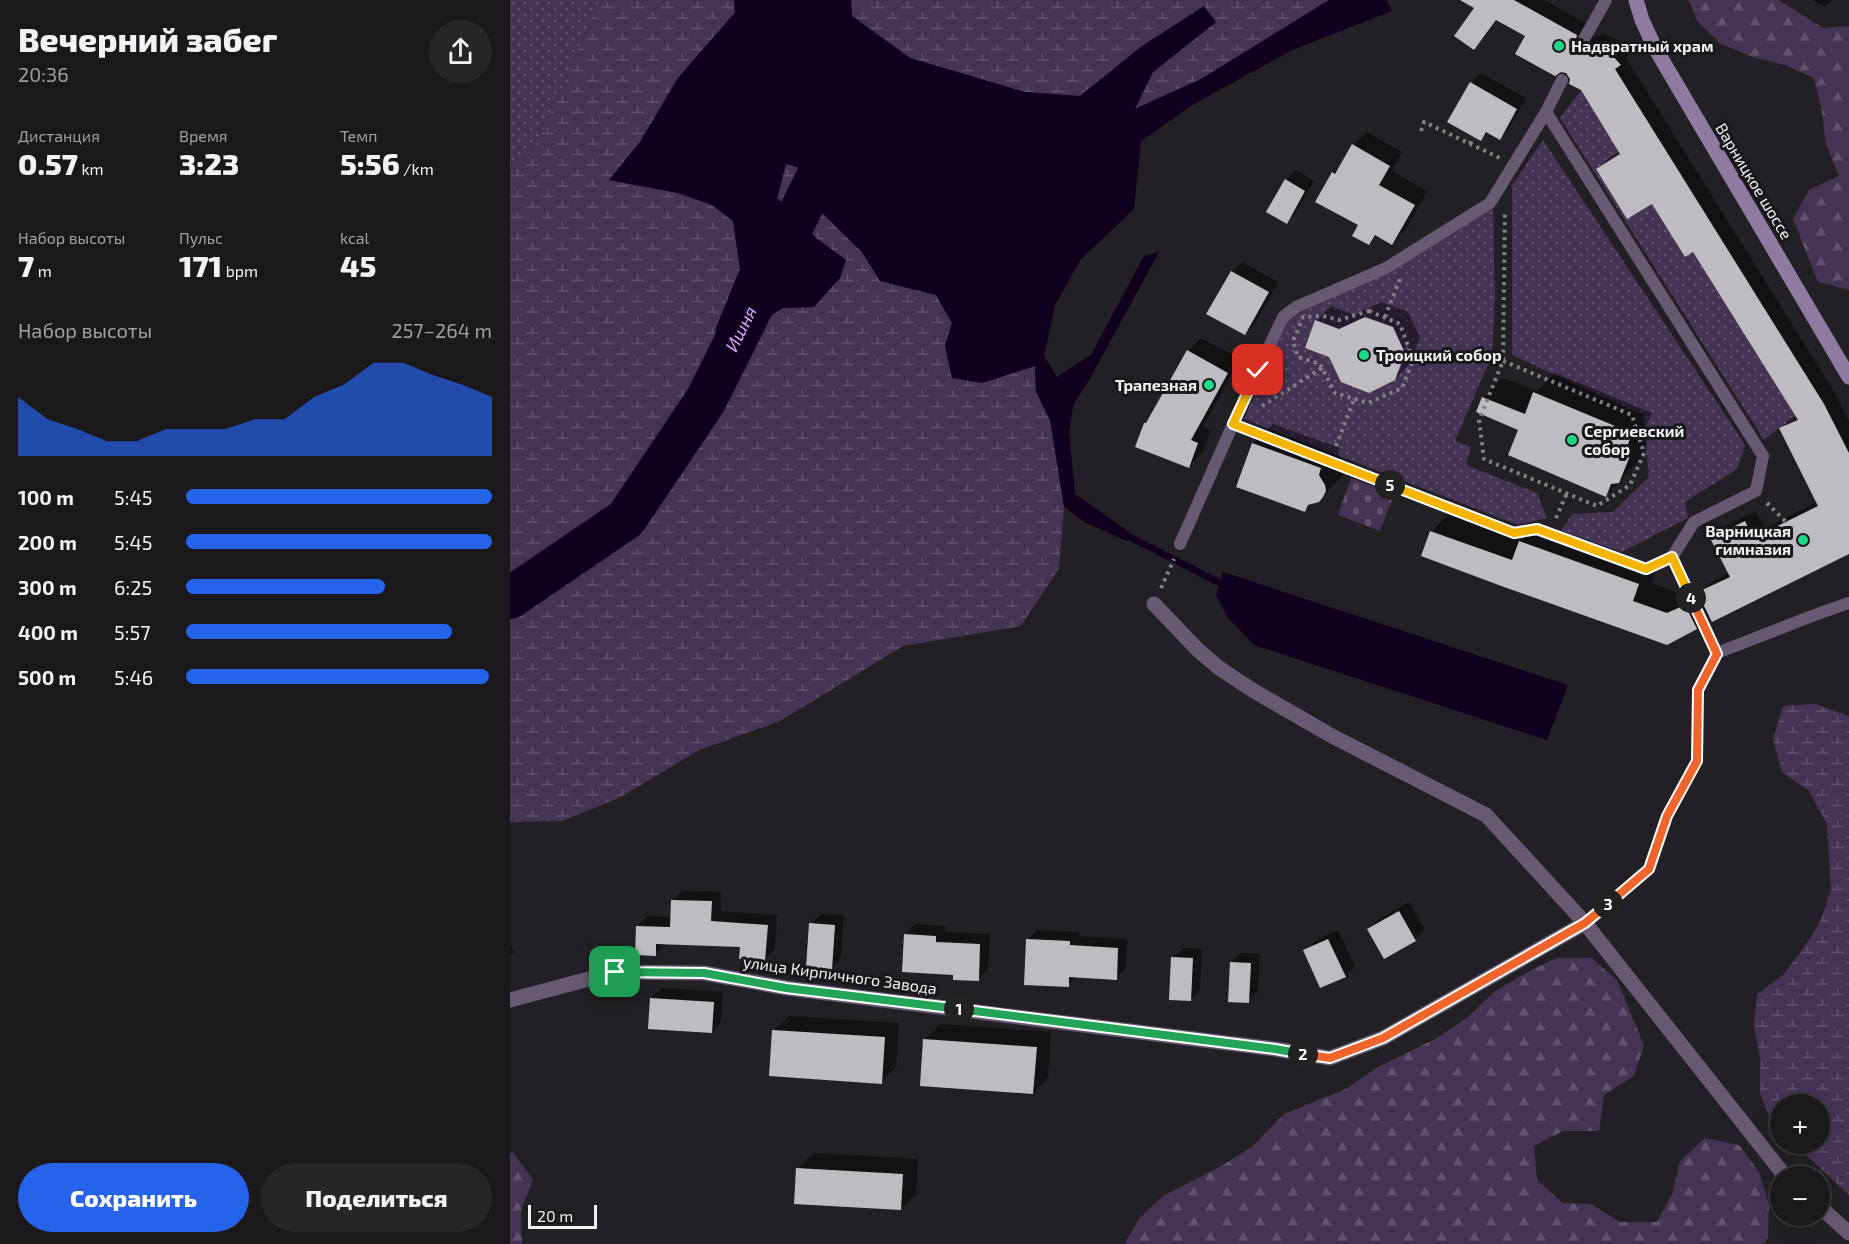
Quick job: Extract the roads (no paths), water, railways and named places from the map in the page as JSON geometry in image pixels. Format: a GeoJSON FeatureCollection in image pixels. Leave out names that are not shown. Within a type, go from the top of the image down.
{"type":"FeatureCollection","features":[{"type":"Feature","properties":{"kind":"street","name":"Варницкое шоссе"},"geometry":{"type":"LineString","coordinates":[[1636,0],[1655,48],[1849,377]]}},
{"type":"Feature","properties":{"kind":"street"},"geometry":{"type":"LineString","coordinates":[[1154,604],[1205,656],[1254,691],[1332,736],[1486,815],[1585,923],[1777,1166]]}},
{"type":"Feature","properties":{"kind":"street","name":"улица Кирпичного Завода"},"geometry":{"type":"LineString","coordinates":[[510,1000],[615,972],[704,973],[786,988],[1275,1049],[1330,1058],[1383,1038],[1585,923]]}},
{"type":"Feature","properties":{"kind":"street"},"geometry":{"type":"LineString","coordinates":[[1830,1216],[1849,1233]]}},
{"type":"Feature","properties":{"kind":"lane"},"geometry":{"type":"LineString","coordinates":[[1584,39],[1606,0]]}},
{"type":"Feature","properties":{"kind":"lane"},"geometry":{"type":"LineString","coordinates":[[1180,544],[1283,317],[1296,307],[1386,268],[1490,203],[1546,112],[1562,80]]}},
{"type":"Feature","properties":{"kind":"lane"},"geometry":{"type":"LineString","coordinates":[[1233,424],[1514,533],[1537,529],[1646,569],[1672,557],[1694,522],[1756,491],[1763,456],[1546,112]]}},
{"type":"Feature","properties":{"kind":"lane"},"geometry":{"type":"LineString","coordinates":[[1672,557],[1717,654]]}},
{"type":"Feature","properties":{"kind":"lane"},"geometry":{"type":"LineString","coordinates":[[1698,690],[1717,654],[1849,603]]}},
{"type":"Feature","properties":{"kind":"water"},"geometry":{"type":"Polygon","coordinates":[[[734,0],[851,0],[852,16],[910,58],[1025,92],[1080,96],[1142,46],[1204,6],[1216,22],[1153,72],[1135,109],[1201,79],[1329,0],[1387,0],[1392,11],[1292,50],[1194,104],[1141,141],[1134,209],[1081,259],[1055,305],[1044,356],[1057,377],[1091,355],[1144,256],[1159,252],[1088,382],[1074,403],[1069,431],[1075,494],[1129,532],[1127,541],[1084,522],[1064,506],[1050,420],[1036,392],[1035,366],[982,383],[952,378],[945,346],[952,323],[936,295],[880,281],[862,252],[813,204],[800,183],[804,169],[786,164],[777,198],[816,238],[846,260],[840,278],[814,307],[783,308],[742,333],[721,355],[722,382],[706,400],[700,370],[715,342],[716,328],[740,269],[733,221],[712,205],[678,193],[609,180],[640,142],[678,78],[735,13],[734,0]]]}},
{"type":"Feature","properties":{"kind":"water"},"geometry":{"type":"Polygon","coordinates":[[[1223,572],[1568,685],[1547,740],[1254,645],[1228,618],[1216,595],[1223,572]]]}},
{"type":"Feature","properties":{"kind":"waterway","name":"Ишня"},"geometry":{"type":"LineString","coordinates":[[510,598],[626,519],[706,400],[834,143]]}},
{"type":"Feature","properties":{"kind":"waterway"},"geometry":{"type":"LineString","coordinates":[[1128,536],[1220,583]]}},
{"type":"Feature","properties":{"kind":"place","name":"Надвратный храм"},"geometry":{"type":"Point","coordinates":[1559,46]}},
{"type":"Feature","properties":{"kind":"place","name":"Троицкий собор"},"geometry":{"type":"Point","coordinates":[1364,355]}},
{"type":"Feature","properties":{"kind":"place","name":"Трапезная"},"geometry":{"type":"Point","coordinates":[1209,385]}},
{"type":"Feature","properties":{"kind":"place","name":"Сергиевский собор"},"geometry":{"type":"Point","coordinates":[1572,440]}},
{"type":"Feature","properties":{"kind":"place","name":"Варницкая гимназия"},"geometry":{"type":"Point","coordinates":[1803,540]}}]}
